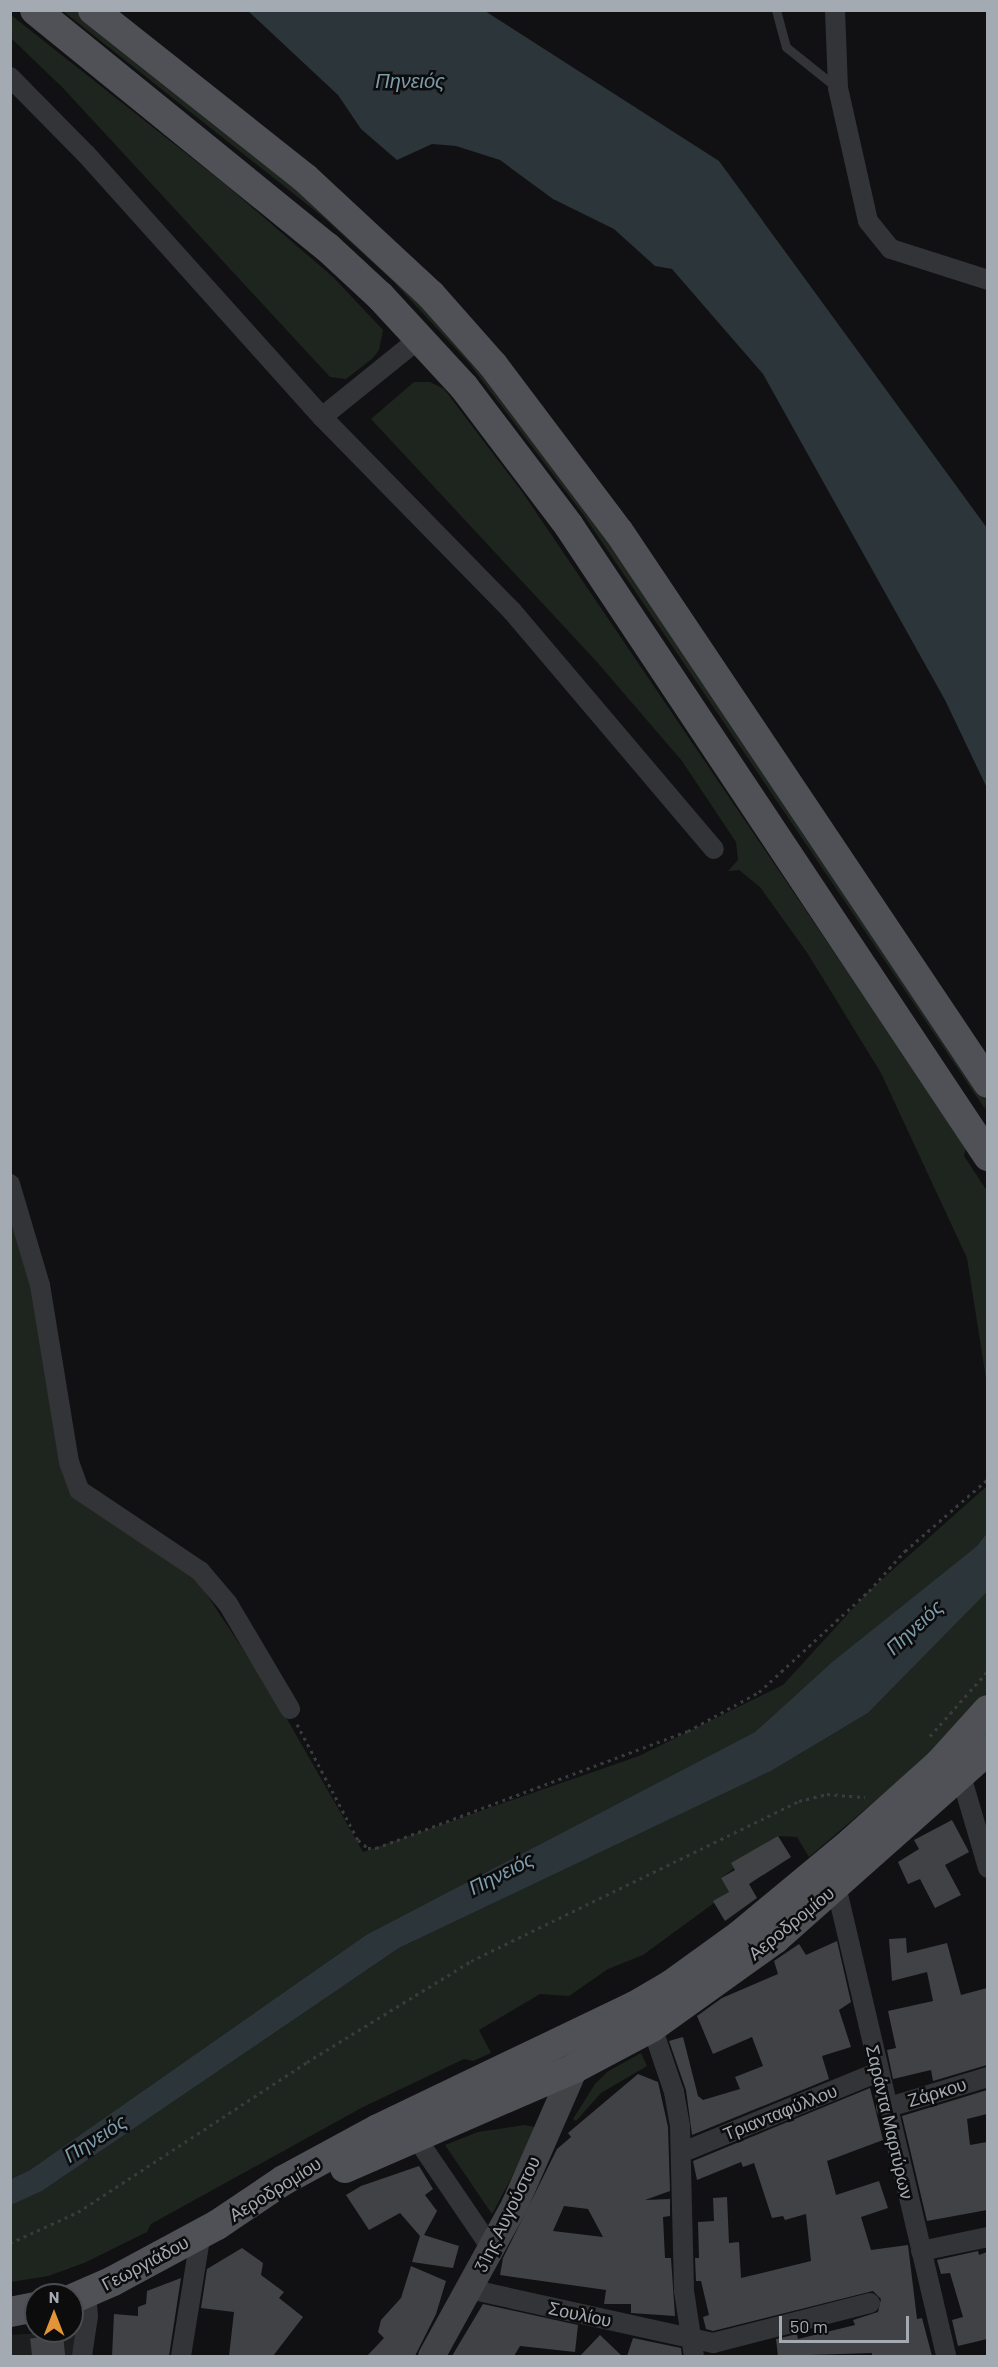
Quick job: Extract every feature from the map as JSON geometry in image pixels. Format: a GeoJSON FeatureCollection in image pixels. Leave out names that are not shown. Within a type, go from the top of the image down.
{"type":"FeatureCollection","features":[{"type":"Feature","properties":{"kind":"main road"},"geometry":{"type":"LineString","coordinates":[[35,10],[292,217],[420,338],[464,387],[569,526],[979,1145]]}},
{"type":"Feature","properties":{"kind":"main road"},"geometry":{"type":"LineString","coordinates":[[93,10],[304,178],[415,279],[485,356],[619,532],[987,1083]]}},
{"type":"Feature","properties":{"kind":"main road","name":"Αεροδρομίου"},"geometry":{"type":"LineString","coordinates":[[209,2229],[284,2180],[378,2129],[589,2028],[671,1985],[748,1928],[939,1764],[987,1710]]}},
{"type":"Feature","properties":{"kind":"main road","name":"Αεροδρομίου"},"geometry":{"type":"LineString","coordinates":[[209,2229],[251,2216],[415,2136],[575,2068],[652,2026],[775,1939],[836,1886],[869,1853],[961,1776],[987,1750]]}},
{"type":"Feature","properties":{"kind":"main road"},"geometry":{"type":"LineString","coordinates":[[575,2068],[589,2028]]}},
{"type":"Feature","properties":{"kind":"main road","name":"31ης Αυγούστου"},"geometry":{"type":"LineString","coordinates":[[431,2356],[491,2248],[575,2068]]}},
{"type":"Feature","properties":{"kind":"main road","name":"Γεωργιάδου"},"geometry":{"type":"LineString","coordinates":[[84,2294],[209,2229]]}},
{"type":"Feature","properties":{"kind":"street"},"geometry":{"type":"LineString","coordinates":[[836,10],[838,88],[868,221],[882,241],[896,252],[987,280]]}},
{"type":"Feature","properties":{"kind":"street"},"geometry":{"type":"LineString","coordinates":[[10,77],[86,154],[322,417],[512,611],[714,849]]}},
{"type":"Feature","properties":{"kind":"street"},"geometry":{"type":"LineString","coordinates":[[322,417],[420,338]]}},
{"type":"Feature","properties":{"kind":"street"},"geometry":{"type":"LineString","coordinates":[[10,1184],[40,1285],[69,1462],[79,1490],[200,1571],[228,1604],[290,1709]]}},
{"type":"Feature","properties":{"kind":"street"},"geometry":{"type":"LineString","coordinates":[[961,1776],[987,1868]]}},
{"type":"Feature","properties":{"kind":"street","name":"Σαράντα Μαρτύρων"},"geometry":{"type":"LineString","coordinates":[[836,1886],[886,2108],[946,2356]]}},
{"type":"Feature","properties":{"kind":"street"},"geometry":{"type":"LineString","coordinates":[[652,2026],[674,2092],[683,2152],[682,2270],[693,2347]]}},
{"type":"Feature","properties":{"kind":"street","name":"Τριανταφύλλου"},"geometry":{"type":"LineString","coordinates":[[683,2152],[878,2072]]}},
{"type":"Feature","properties":{"kind":"street","name":"Ζάρκου"},"geometry":{"type":"LineString","coordinates":[[886,2108],[987,2077]]}},
{"type":"Feature","properties":{"kind":"street"},"geometry":{"type":"LineString","coordinates":[[415,2136],[491,2248]]}},
{"type":"Feature","properties":{"kind":"street"},"geometry":{"type":"LineString","coordinates":[[181,2356],[209,2229]]}},
{"type":"Feature","properties":{"kind":"street"},"geometry":{"type":"LineString","coordinates":[[921,2251],[987,2237]]}},
{"type":"Feature","properties":{"kind":"street","name":"Σουλίου"},"geometry":{"type":"LineString","coordinates":[[469,2289],[693,2347],[743,2338],[870,2303]]}},
{"type":"Feature","properties":{"kind":"street"},"geometry":{"type":"LineString","coordinates":[[84,2308],[88,2316],[84,2343]]}},
{"type":"Feature","properties":{"kind":"lane"},"geometry":{"type":"LineString","coordinates":[[776,10],[786,47],[838,88]]}},
{"type":"Feature","properties":{"kind":"path"},"geometry":{"type":"LineString","coordinates":[[290,1709],[358,1840],[368,1848],[376,1848],[688,1731],[759,1692],[869,1591],[905,1551],[987,1479]]}},
{"type":"Feature","properties":{"kind":"path"},"geometry":{"type":"LineString","coordinates":[[927,1739],[987,1671]]}},
{"type":"Feature","properties":{"kind":"path"},"geometry":{"type":"LineString","coordinates":[[10,2242],[78,2212],[308,2062],[481,1956],[799,1801],[827,1794],[854,1798],[873,1795]]}},
{"type":"Feature","properties":{"kind":"shaded area"},"geometry":{"type":"Polygon","coordinates":[[[63,11],[77,11],[219,122],[396,273],[553,455],[977,1083],[987,1100],[985,1109],[583,514],[469,363],[392,280],[323,217],[63,11]]]}},
{"type":"Feature","properties":{"kind":"shaded area"},"geometry":{"type":"Polygon","coordinates":[[[11,15],[226,185],[333,277],[383,330],[379,350],[373,358],[346,379],[330,377],[63,88],[11,38],[11,15]]]}},
{"type":"Feature","properties":{"kind":"shaded area"},"geometry":{"type":"Polygon","coordinates":[[[414,382],[430,382],[444,389],[523,493],[966,1147],[964,1156],[987,1191],[987,1385],[967,1258],[881,1073],[808,954],[760,887],[739,870],[728,871],[738,860],[736,842],[682,761],[597,662],[371,419],[414,382]]]}},
{"type":"Feature","properties":{"kind":"shaded area"},"geometry":{"type":"Polygon","coordinates":[[[10,1211],[40,1285],[77,1486],[186,1563],[275,1698],[363,1852],[639,1756],[783,1685],[869,1591],[987,1486],[987,1533],[977,1546],[832,1662],[755,1732],[366,1935],[30,2170],[11,2179],[10,1211]]]}},
{"type":"Feature","properties":{"kind":"shaded area"},"geometry":{"type":"Polygon","coordinates":[[[987,1592],[987,1693],[936,1749],[809,1857],[797,1837],[778,1836],[721,1878],[729,1892],[643,1955],[608,1969],[569,1996],[540,1994],[479,2030],[491,2053],[473,2061],[464,2059],[363,2107],[151,2224],[147,2232],[84,2263],[48,2276],[11,2282],[10,2205],[42,2191],[399,1948],[771,1771],[868,1713],[987,1592]]]}},
{"type":"Feature","properties":{"kind":"shaded area"},"geometry":{"type":"Polygon","coordinates":[[[641,2053],[647,2066],[601,2093],[576,2121],[573,2119],[595,2084],[607,2072],[641,2053]]]}},
{"type":"Feature","properties":{"kind":"shaded area"},"geometry":{"type":"Polygon","coordinates":[[[524,2125],[534,2127],[534,2136],[492,2214],[445,2145],[478,2132],[524,2125]]]}},
{"type":"Feature","properties":{"kind":"shaded area"},"geometry":{"type":"Polygon","coordinates":[[[24,2334],[24,2343],[75,2343],[73,2356],[11,2356],[10,2335],[24,2334]]]}},
{"type":"Feature","properties":{"kind":"water","name":"Πηνειός"},"geometry":{"type":"Polygon","coordinates":[[[248,11],[485,11],[719,161],[987,528],[987,788],[945,700],[763,374],[672,269],[655,266],[614,229],[553,199],[500,160],[456,146],[432,144],[397,160],[361,129],[338,95],[248,11]]]}},
{"type":"Feature","properties":{"kind":"water","name":"Πηνειός"},"geometry":{"type":"Polygon","coordinates":[[[987,1533],[987,1592],[868,1713],[771,1771],[399,1948],[42,2191],[11,2205],[11,2179],[30,2170],[366,1935],[755,1732],[832,1662],[977,1546],[987,1533]]]}},
{"type":"Feature","properties":{"kind":"building"},"geometry":{"type":"Polygon","coordinates":[[[952,1820],[969,1852],[945,1865],[961,1895],[935,1908],[920,1879],[908,1884],[898,1862],[919,1849],[914,1840],[952,1820]]]}},
{"type":"Feature","properties":{"kind":"building"},"geometry":{"type":"Polygon","coordinates":[[[778,1836],[791,1857],[749,1884],[757,1898],[725,1921],[713,1901],[729,1892],[721,1878],[735,1870],[731,1863],[778,1836]]]}},
{"type":"Feature","properties":{"kind":"building"},"geometry":{"type":"Polygon","coordinates":[[[906,1938],[907,1953],[947,1943],[961,1995],[987,1988],[987,2065],[933,2081],[931,2070],[893,2079],[887,2050],[896,2048],[888,2011],[933,2001],[927,1972],[892,1981],[889,1939],[906,1938]]]}},
{"type":"Feature","properties":{"kind":"building"},"geometry":{"type":"Polygon","coordinates":[[[837,1941],[851,2002],[839,2010],[851,2047],[822,2056],[829,2079],[692,2135],[686,2090],[669,2041],[683,2037],[698,2096],[703,2100],[740,2089],[735,2077],[763,2066],[752,2037],[713,2054],[697,2016],[722,1998],[778,1974],[774,1961],[799,1944],[806,1955],[837,1941]]]}},
{"type":"Feature","properties":{"kind":"building"},"geometry":{"type":"Polygon","coordinates":[[[638,2074],[658,2082],[668,2127],[670,2191],[645,2200],[670,2199],[670,2216],[663,2217],[665,2258],[671,2258],[675,2316],[631,2313],[631,2304],[604,2304],[606,2290],[500,2275],[503,2258],[557,2149],[571,2137],[568,2133],[638,2074]],[[564,2206],[553,2231],[603,2237],[588,2209],[564,2206]]]}},
{"type":"Feature","properties":{"kind":"building"},"geometry":{"type":"Polygon","coordinates":[[[870,2088],[883,2140],[827,2161],[836,2195],[879,2181],[888,2208],[861,2217],[871,2250],[908,2245],[917,2319],[922,2318],[932,2356],[872,2356],[872,2353],[778,2356],[776,2339],[797,2334],[798,2339],[855,2325],[853,2320],[878,2312],[881,2299],[873,2291],[713,2331],[706,2329],[703,2317],[709,2315],[701,2281],[696,2281],[695,2258],[699,2258],[698,2222],[714,2221],[713,2198],[727,2197],[729,2243],[739,2242],[741,2278],[811,2261],[806,2214],[785,2220],[783,2216],[772,2218],[754,2163],[743,2167],[741,2162],[697,2180],[693,2161],[870,2088]]]}},
{"type":"Feature","properties":{"kind":"building"},"geometry":{"type":"Polygon","coordinates":[[[987,2090],[987,2114],[967,2119],[970,2145],[987,2142],[987,2210],[927,2221],[902,2116],[987,2090]]]}},
{"type":"Feature","properties":{"kind":"building"},"geometry":{"type":"Polygon","coordinates":[[[419,2166],[433,2189],[425,2195],[437,2211],[424,2235],[459,2246],[453,2268],[412,2262],[420,2236],[400,2213],[369,2230],[346,2195],[361,2186],[419,2166]]]}},
{"type":"Feature","properties":{"kind":"building"},"geometry":{"type":"Polygon","coordinates":[[[242,2248],[263,2263],[261,2275],[284,2292],[279,2298],[303,2317],[273,2356],[229,2356],[234,2312],[201,2308],[207,2269],[242,2248]]]}},
{"type":"Feature","properties":{"kind":"building"},"geometry":{"type":"Polygon","coordinates":[[[978,2251],[979,2255],[987,2252],[987,2339],[958,2346],[952,2320],[963,2317],[950,2273],[941,2274],[937,2260],[978,2251]]]}},
{"type":"Feature","properties":{"kind":"building"},"geometry":{"type":"Polygon","coordinates":[[[411,2266],[446,2281],[436,2314],[415,2356],[367,2356],[384,2338],[378,2332],[381,2320],[401,2298],[411,2266]]]}},
{"type":"Feature","properties":{"kind":"building"},"geometry":{"type":"Polygon","coordinates":[[[181,2278],[169,2356],[112,2356],[114,2314],[138,2316],[138,2307],[146,2304],[147,2291],[181,2278]]]}},
{"type":"Feature","properties":{"kind":"building"},"geometry":{"type":"Polygon","coordinates":[[[483,2304],[578,2325],[575,2352],[520,2346],[514,2356],[452,2356],[483,2304]]]}},
{"type":"Feature","properties":{"kind":"building"},"geometry":{"type":"Polygon","coordinates":[[[600,2335],[622,2356],[580,2356],[600,2335]]]}},
{"type":"Feature","properties":{"kind":"building"},"geometry":{"type":"Polygon","coordinates":[[[633,2338],[681,2348],[682,2356],[627,2356],[633,2338]]]}},
{"type":"Feature","properties":{"kind":"building"},"geometry":{"type":"Polygon","coordinates":[[[31,2343],[64,2343],[65,2355],[32,2356],[31,2343]]]}}]}
